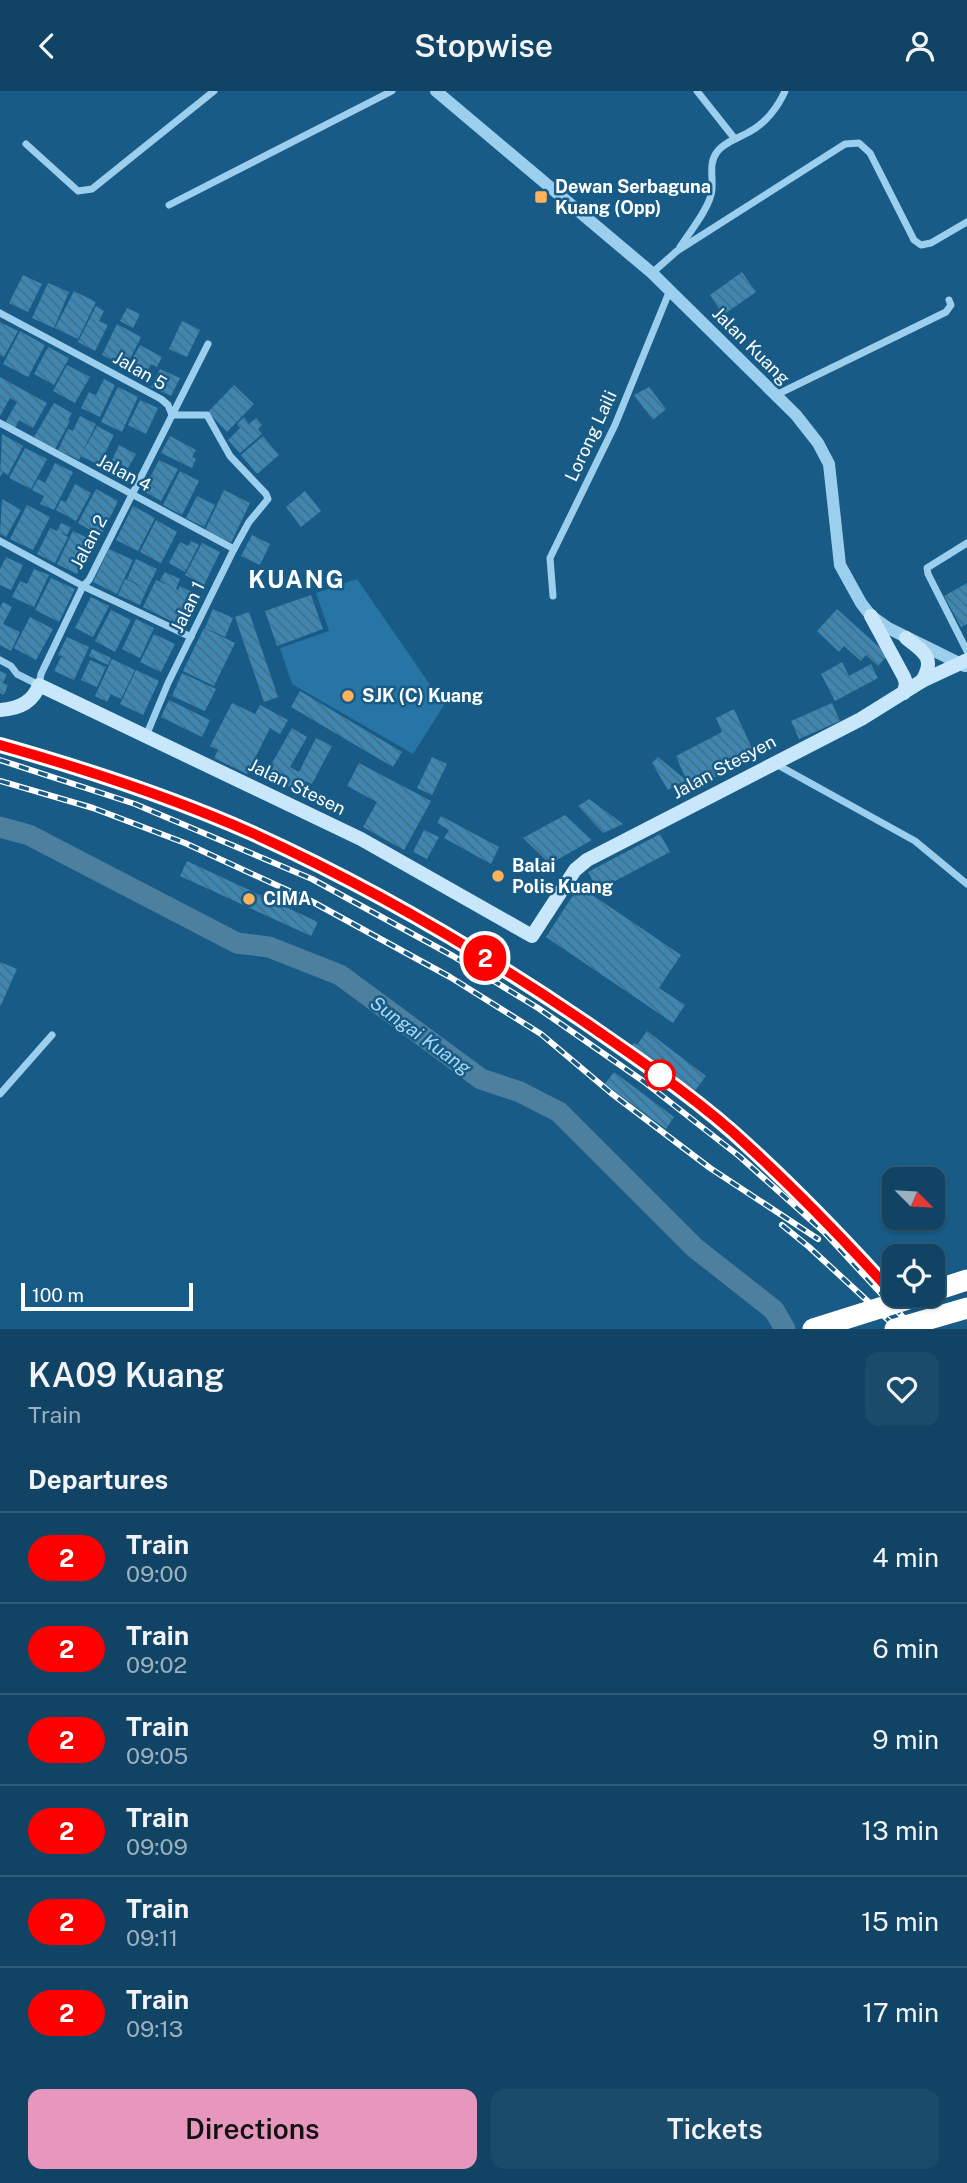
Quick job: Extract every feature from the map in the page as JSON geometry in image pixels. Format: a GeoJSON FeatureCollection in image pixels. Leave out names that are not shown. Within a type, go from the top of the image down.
{"type":"FeatureCollection","features":[{"type":"Feature","properties":{"kind":"highway"},"geometry":{"type":"LineString","coordinates":[[945,1287],[967,1280]]}},
{"type":"Feature","properties":{"kind":"highway"},"geometry":{"type":"LineString","coordinates":[[813,1329],[883,1307]]}},
{"type":"Feature","properties":{"kind":"highway"},"geometry":{"type":"LineString","coordinates":[[895,1329],[967,1308]]}},
{"type":"Feature","properties":{"kind":"main road"},"geometry":{"type":"LineString","coordinates":[[871,616],[904,677],[904,692]]}},
{"type":"Feature","properties":{"kind":"main road"},"geometry":{"type":"LineString","coordinates":[[906,638],[925,654],[927,659],[928,668],[922,681]]}},
{"type":"Feature","properties":{"kind":"main road","name":"Jalan Stesyen"},"geometry":{"type":"LineString","coordinates":[[532,936],[575,870],[587,860],[861,719],[922,681],[966,660]]}},
{"type":"Feature","properties":{"kind":"main road"},"geometry":{"type":"LineString","coordinates":[[0,710],[25,703],[34,697],[39,685]]}},
{"type":"Feature","properties":{"kind":"main road","name":"Jalan Stesen"},"geometry":{"type":"LineString","coordinates":[[39,685],[354,835],[532,936]]}},
{"type":"Feature","properties":{"kind":"street"},"geometry":{"type":"LineString","coordinates":[[26,144],[78,191],[92,189],[214,91]]}},
{"type":"Feature","properties":{"kind":"street"},"geometry":{"type":"LineString","coordinates":[[169,205],[392,91]]}},
{"type":"Feature","properties":{"kind":"street","name":"Jalan Kuang"},"geometry":{"type":"LineString","coordinates":[[436,91],[652,272],[808,429],[829,464],[840,565],[871,616],[906,638],[966,660]]}},
{"type":"Feature","properties":{"kind":"street"},"geometry":{"type":"LineString","coordinates":[[696,91],[735,139]]}},
{"type":"Feature","properties":{"kind":"street"},"geometry":{"type":"LineString","coordinates":[[677,251],[711,195],[712,163],[717,152],[769,117],[785,91]]}},
{"type":"Feature","properties":{"kind":"street"},"geometry":{"type":"LineString","coordinates":[[652,272],[677,251],[845,144],[859,143],[870,153],[914,240],[921,245],[931,243],[967,222]]}},
{"type":"Feature","properties":{"kind":"street","name":"Lorong Laili"},"geometry":{"type":"LineString","coordinates":[[553,596],[550,558],[615,425],[670,290]]}},
{"type":"Feature","properties":{"kind":"street"},"geometry":{"type":"LineString","coordinates":[[776,395],[946,312],[951,305],[949,300]]}},
{"type":"Feature","properties":{"kind":"street","name":"Jalan 5"},"geometry":{"type":"LineString","coordinates":[[0,313],[161,399],[168,405],[172,415],[207,415],[230,456],[268,499]]}},
{"type":"Feature","properties":{"kind":"street","name":"Jalan 2"},"geometry":{"type":"LineString","coordinates":[[39,685],[41,674],[83,586],[89,580],[208,344]]}},
{"type":"Feature","properties":{"kind":"street","name":"Jalan 4"},"geometry":{"type":"LineString","coordinates":[[0,423],[131,496],[234,549]]}},
{"type":"Feature","properties":{"kind":"street","name":"Jalan 1"},"geometry":{"type":"LineString","coordinates":[[146,736],[167,683],[248,521],[268,499]]}},
{"type":"Feature","properties":{"kind":"street"},"geometry":{"type":"LineString","coordinates":[[0,541],[83,586],[191,637]]}},
{"type":"Feature","properties":{"kind":"street"},"geometry":{"type":"LineString","coordinates":[[966,660],[963,635],[927,568],[967,543]]}},
{"type":"Feature","properties":{"kind":"street"},"geometry":{"type":"LineString","coordinates":[[0,660],[11,666],[17,674],[39,685]]}},
{"type":"Feature","properties":{"kind":"street"},"geometry":{"type":"LineString","coordinates":[[773,763],[915,841],[967,884]]}},
{"type":"Feature","properties":{"kind":"street"},"geometry":{"type":"LineString","coordinates":[[0,1094],[52,1035]]}},
{"type":"Feature","properties":{"kind":"shaded area"},"geometry":{"type":"Polygon","coordinates":[[[357,579],[444,705],[413,754],[292,684],[280,648],[329,631],[316,593],[357,579]]]}},
{"type":"Feature","properties":{"kind":"building"},"geometry":{"type":"Polygon","coordinates":[[[742,272],[756,292],[723,315],[710,295],[742,272]]]}},
{"type":"Feature","properties":{"kind":"building"},"geometry":{"type":"Polygon","coordinates":[[[23,275],[42,284],[28,312],[9,303],[23,275]]]}},
{"type":"Feature","properties":{"kind":"building"},"geometry":{"type":"Polygon","coordinates":[[[48,283],[69,292],[54,328],[32,318],[48,283]]]}},
{"type":"Feature","properties":{"kind":"building"},"geometry":{"type":"Polygon","coordinates":[[[74,291],[96,302],[78,339],[55,328],[74,291]]]}},
{"type":"Feature","properties":{"kind":"building"},"geometry":{"type":"Polygon","coordinates":[[[96,306],[104,311],[99,321],[108,325],[95,351],[78,342],[96,306]]]}},
{"type":"Feature","properties":{"kind":"building"},"geometry":{"type":"Polygon","coordinates":[[[127,308],[140,314],[133,328],[120,321],[127,308]]]}},
{"type":"Feature","properties":{"kind":"building"},"geometry":{"type":"Polygon","coordinates":[[[182,321],[200,330],[187,357],[169,349],[182,321]]]}},
{"type":"Feature","properties":{"kind":"building"},"geometry":{"type":"Polygon","coordinates":[[[0,322],[18,331],[4,357],[0,355],[0,322]]]}},
{"type":"Feature","properties":{"kind":"building"},"geometry":{"type":"Polygon","coordinates":[[[117,324],[141,337],[126,367],[102,355],[117,324]]]}},
{"type":"Feature","properties":{"kind":"building"},"geometry":{"type":"Polygon","coordinates":[[[20,331],[45,345],[28,377],[3,364],[20,331]]]}},
{"type":"Feature","properties":{"kind":"building"},"geometry":{"type":"Polygon","coordinates":[[[140,345],[162,357],[157,367],[151,364],[144,378],[127,369],[140,345]]]}},
{"type":"Feature","properties":{"kind":"building"},"geometry":{"type":"Polygon","coordinates":[[[48,347],[69,358],[54,385],[34,374],[48,347]]]}},
{"type":"Feature","properties":{"kind":"building"},"geometry":{"type":"Polygon","coordinates":[[[67,365],[90,377],[75,403],[53,391],[67,365]]]}},
{"type":"Feature","properties":{"kind":"building"},"geometry":{"type":"Polygon","coordinates":[[[160,369],[180,378],[171,396],[151,387],[160,369]]]}},
{"type":"Feature","properties":{"kind":"building"},"geometry":{"type":"Polygon","coordinates":[[[0,377],[47,403],[33,428],[19,420],[15,428],[5,423],[17,402],[10,398],[0,416],[0,377]]]}},
{"type":"Feature","properties":{"kind":"building"},"geometry":{"type":"Polygon","coordinates":[[[104,379],[115,385],[100,417],[81,408],[89,392],[96,395],[104,379]]]}},
{"type":"Feature","properties":{"kind":"building"},"geometry":{"type":"Polygon","coordinates":[[[234,385],[254,404],[227,432],[208,412],[234,385]]]}},
{"type":"Feature","properties":{"kind":"building"},"geometry":{"type":"Polygon","coordinates":[[[118,387],[138,397],[122,432],[101,422],[118,387]]]}},
{"type":"Feature","properties":{"kind":"building"},"geometry":{"type":"Polygon","coordinates":[[[649,387],[666,409],[653,420],[634,395],[649,387]]]}},
{"type":"Feature","properties":{"kind":"building"},"geometry":{"type":"Polygon","coordinates":[[[140,400],[158,408],[146,434],[128,425],[140,400]]]}},
{"type":"Feature","properties":{"kind":"building"},"geometry":{"type":"Polygon","coordinates":[[[54,403],[72,413],[55,449],[34,437],[54,403]]]}},
{"type":"Feature","properties":{"kind":"building"},"geometry":{"type":"Polygon","coordinates":[[[80,416],[96,424],[82,453],[97,426],[114,435],[99,465],[81,456],[79,460],[58,450],[68,429],[73,431],[80,416]]]}},
{"type":"Feature","properties":{"kind":"building"},"geometry":{"type":"Polygon","coordinates":[[[244,417],[249,424],[256,418],[262,425],[258,429],[262,434],[240,453],[228,440],[240,428],[237,424],[244,417]]]}},
{"type":"Feature","properties":{"kind":"building"},"geometry":{"type":"Polygon","coordinates":[[[2,434],[23,446],[8,475],[3,472],[0,477],[2,434]]]}},
{"type":"Feature","properties":{"kind":"building"},"geometry":{"type":"Polygon","coordinates":[[[170,436],[196,450],[192,457],[196,459],[192,468],[161,453],[170,436]]]}},
{"type":"Feature","properties":{"kind":"building"},"geometry":{"type":"Polygon","coordinates":[[[263,436],[279,455],[257,474],[241,455],[263,436]]]}},
{"type":"Feature","properties":{"kind":"building"},"geometry":{"type":"Polygon","coordinates":[[[119,445],[136,454],[128,468],[112,460],[119,445]]]}},
{"type":"Feature","properties":{"kind":"building"},"geometry":{"type":"Polygon","coordinates":[[[25,448],[47,459],[31,489],[9,478],[25,448]]]}},
{"type":"Feature","properties":{"kind":"building"},"geometry":{"type":"Polygon","coordinates":[[[159,460],[178,469],[161,501],[143,491],[159,460]]]}},
{"type":"Feature","properties":{"kind":"building"},"geometry":{"type":"Polygon","coordinates":[[[55,463],[73,472],[54,510],[40,504],[44,496],[32,490],[38,479],[45,483],[55,463]]]}},
{"type":"Feature","properties":{"kind":"building"},"geometry":{"type":"Polygon","coordinates":[[[180,471],[199,481],[182,515],[163,505],[180,471]]]}},
{"type":"Feature","properties":{"kind":"building"},"geometry":{"type":"Polygon","coordinates":[[[75,484],[91,493],[76,521],[56,510],[61,500],[66,502],[75,484]]]}},
{"type":"Feature","properties":{"kind":"building"},"geometry":{"type":"Polygon","coordinates":[[[96,489],[118,501],[101,536],[78,523],[96,489]]]}},
{"type":"Feature","properties":{"kind":"building"},"geometry":{"type":"Polygon","coordinates":[[[224,490],[250,503],[231,543],[205,530],[224,490]]]}},
{"type":"Feature","properties":{"kind":"building"},"geometry":{"type":"Polygon","coordinates":[[[305,491],[321,511],[301,527],[286,507],[305,491]]]}},
{"type":"Feature","properties":{"kind":"building"},"geometry":{"type":"Polygon","coordinates":[[[197,496],[215,505],[204,527],[186,518],[197,496]]]}},
{"type":"Feature","properties":{"kind":"building"},"geometry":{"type":"Polygon","coordinates":[[[2,499],[21,510],[6,537],[0,534],[2,499]]]}},
{"type":"Feature","properties":{"kind":"building"},"geometry":{"type":"Polygon","coordinates":[[[27,505],[50,517],[33,550],[10,539],[27,505]]]}},
{"type":"Feature","properties":{"kind":"building"},"geometry":{"type":"Polygon","coordinates":[[[133,506],[155,518],[138,551],[116,540],[133,506]]]}},
{"type":"Feature","properties":{"kind":"building"},"geometry":{"type":"Polygon","coordinates":[[[156,520],[177,532],[161,563],[140,552],[156,520]]]}},
{"type":"Feature","properties":{"kind":"building"},"geometry":{"type":"Polygon","coordinates":[[[61,523],[71,527],[67,535],[59,532],[68,537],[55,563],[37,554],[50,528],[57,531],[61,523]]]}},
{"type":"Feature","properties":{"kind":"building"},"geometry":{"type":"Polygon","coordinates":[[[73,531],[94,541],[77,574],[57,564],[73,531]]]}},
{"type":"Feature","properties":{"kind":"building"},"geometry":{"type":"Polygon","coordinates":[[[252,535],[270,544],[260,565],[241,556],[252,535]]]}},
{"type":"Feature","properties":{"kind":"building"},"geometry":{"type":"Polygon","coordinates":[[[191,541],[199,545],[185,572],[169,563],[180,542],[188,546],[191,541]]]}},
{"type":"Feature","properties":{"kind":"building"},"geometry":{"type":"Polygon","coordinates":[[[202,543],[220,552],[204,585],[185,575],[202,543]]]}},
{"type":"Feature","properties":{"kind":"building"},"geometry":{"type":"Polygon","coordinates":[[[109,549],[133,560],[117,594],[93,582],[109,549]]]}},
{"type":"Feature","properties":{"kind":"building"},"geometry":{"type":"Polygon","coordinates":[[[6,557],[23,565],[11,590],[0,585],[0,569],[6,557]]]}},
{"type":"Feature","properties":{"kind":"building"},"geometry":{"type":"Polygon","coordinates":[[[136,559],[157,569],[147,589],[127,579],[136,559]]]}},
{"type":"Feature","properties":{"kind":"building"},"geometry":{"type":"Polygon","coordinates":[[[34,569],[49,575],[34,607],[12,597],[20,581],[27,584],[34,569]]]}},
{"type":"Feature","properties":{"kind":"building"},"geometry":{"type":"Polygon","coordinates":[[[165,572],[180,579],[176,589],[180,586],[200,596],[185,628],[143,607],[156,580],[167,585],[160,580],[165,572]]]}},
{"type":"Feature","properties":{"kind":"building"},"geometry":{"type":"Polygon","coordinates":[[[51,578],[75,589],[59,622],[35,610],[51,578]]]}},
{"type":"Feature","properties":{"kind":"building"},"geometry":{"type":"Polygon","coordinates":[[[125,579],[147,589],[140,605],[118,595],[125,579]]]}},
{"type":"Feature","properties":{"kind":"building"},"geometry":{"type":"Polygon","coordinates":[[[967,583],[967,624],[961,627],[944,596],[967,583]]]}},
{"type":"Feature","properties":{"kind":"building"},"geometry":{"type":"Polygon","coordinates":[[[311,595],[323,629],[277,646],[265,611],[311,595]]]}},
{"type":"Feature","properties":{"kind":"building"},"geometry":{"type":"Polygon","coordinates":[[[91,597],[109,606],[93,637],[75,628],[91,597]]]}},
{"type":"Feature","properties":{"kind":"building"},"geometry":{"type":"Polygon","coordinates":[[[3,602],[12,607],[3,624],[20,632],[11,651],[0,645],[0,608],[3,602]]]}},
{"type":"Feature","properties":{"kind":"building"},"geometry":{"type":"Polygon","coordinates":[[[213,609],[233,618],[225,637],[205,628],[213,609]]]}},
{"type":"Feature","properties":{"kind":"building"},"geometry":{"type":"Polygon","coordinates":[[[837,609],[888,655],[878,666],[866,655],[861,661],[844,646],[839,652],[817,631],[837,609]]]}},
{"type":"Feature","properties":{"kind":"building"},"geometry":{"type":"Polygon","coordinates":[[[111,610],[131,620],[115,652],[95,641],[111,610]]]}},
{"type":"Feature","properties":{"kind":"building"},"geometry":{"type":"Polygon","coordinates":[[[249,612],[278,697],[264,702],[235,617],[249,612]]]}},
{"type":"Feature","properties":{"kind":"building"},"geometry":{"type":"Polygon","coordinates":[[[30,617],[53,629],[36,660],[14,648],[30,617]]]}},
{"type":"Feature","properties":{"kind":"building"},"geometry":{"type":"Polygon","coordinates":[[[136,619],[154,628],[140,658],[122,649],[136,619]]]}},
{"type":"Feature","properties":{"kind":"building"},"geometry":{"type":"Polygon","coordinates":[[[204,628],[235,643],[214,686],[183,671],[204,628]]]}},
{"type":"Feature","properties":{"kind":"building"},"geometry":{"type":"Polygon","coordinates":[[[154,634],[175,644],[161,672],[140,662],[154,634]]]}},
{"type":"Feature","properties":{"kind":"building"},"geometry":{"type":"Polygon","coordinates":[[[67,637],[89,647],[74,680],[54,671],[61,657],[68,659],[58,655],[67,637]]]}},
{"type":"Feature","properties":{"kind":"building"},"geometry":{"type":"Polygon","coordinates":[[[92,649],[111,658],[108,665],[89,656],[92,649]]]}},
{"type":"Feature","properties":{"kind":"building"},"geometry":{"type":"Polygon","coordinates":[[[112,659],[135,670],[121,699],[111,694],[107,702],[95,696],[112,659]]]}},
{"type":"Feature","properties":{"kind":"building"},"geometry":{"type":"Polygon","coordinates":[[[90,660],[106,667],[97,687],[81,680],[90,660]]]}},
{"type":"Feature","properties":{"kind":"building"},"geometry":{"type":"Polygon","coordinates":[[[842,662],[849,676],[871,664],[878,678],[835,701],[821,674],[842,662]]]}},
{"type":"Feature","properties":{"kind":"building"},"geometry":{"type":"Polygon","coordinates":[[[136,670],[159,681],[143,715],[120,704],[136,670]]]}},
{"type":"Feature","properties":{"kind":"building"},"geometry":{"type":"Polygon","coordinates":[[[0,671],[7,674],[3,683],[8,685],[4,695],[0,693],[0,671]]]}},
{"type":"Feature","properties":{"kind":"building"},"geometry":{"type":"Polygon","coordinates":[[[182,673],[216,689],[205,711],[172,696],[182,673]]]}},
{"type":"Feature","properties":{"kind":"building"},"geometry":{"type":"Polygon","coordinates":[[[300,691],[402,752],[393,767],[291,707],[300,691]]]}},
{"type":"Feature","properties":{"kind":"building"},"geometry":{"type":"Polygon","coordinates":[[[169,700],[210,720],[202,737],[161,717],[169,700]]]}},
{"type":"Feature","properties":{"kind":"building"},"geometry":{"type":"Polygon","coordinates":[[[232,703],[255,714],[260,705],[288,720],[280,734],[270,728],[247,774],[214,758],[218,750],[210,746],[232,703]]]}},
{"type":"Feature","properties":{"kind":"building"},"geometry":{"type":"Polygon","coordinates":[[[832,703],[840,721],[799,739],[791,721],[832,703]]]}},
{"type":"Feature","properties":{"kind":"building"},"geometry":{"type":"Polygon","coordinates":[[[734,709],[756,757],[699,785],[685,777],[676,756],[722,732],[716,718],[734,709]]]}},
{"type":"Feature","properties":{"kind":"building"},"geometry":{"type":"Polygon","coordinates":[[[292,728],[307,737],[290,767],[299,772],[316,738],[332,746],[312,784],[306,781],[300,792],[282,783],[287,774],[282,781],[267,772],[292,728]]]}},
{"type":"Feature","properties":{"kind":"building"},"geometry":{"type":"Polygon","coordinates":[[[432,757],[447,764],[432,795],[417,788],[432,757]]]}},
{"type":"Feature","properties":{"kind":"building"},"geometry":{"type":"Polygon","coordinates":[[[658,757],[686,780],[668,790],[652,763],[658,757]]]}},
{"type":"Feature","properties":{"kind":"building"},"geometry":{"type":"Polygon","coordinates":[[[359,763],[431,801],[404,850],[363,827],[377,802],[347,786],[359,763]]]}},
{"type":"Feature","properties":{"kind":"building"},"geometry":{"type":"Polygon","coordinates":[[[589,799],[623,824],[603,833],[578,806],[589,799]]]}},
{"type":"Feature","properties":{"kind":"building"},"geometry":{"type":"Polygon","coordinates":[[[565,815],[592,840],[550,864],[523,838],[565,815]]]}},
{"type":"Feature","properties":{"kind":"building"},"geometry":{"type":"Polygon","coordinates":[[[441,816],[499,847],[491,864],[444,838],[449,830],[437,823],[441,816]]]}},
{"type":"Feature","properties":{"kind":"building"},"geometry":{"type":"Polygon","coordinates":[[[424,830],[439,837],[427,859],[413,852],[424,830]]]}},
{"type":"Feature","properties":{"kind":"building"},"geometry":{"type":"Polygon","coordinates":[[[660,834],[670,852],[598,890],[588,872],[660,834]]]}},
{"type":"Feature","properties":{"kind":"building","name":"CIMA"},"geometry":{"type":"Polygon","coordinates":[[[187,861],[318,922],[311,936],[180,876],[187,861]]]}},
{"type":"Feature","properties":{"kind":"building"},"geometry":{"type":"Polygon","coordinates":[[[579,886],[681,955],[659,988],[685,1005],[673,1023],[546,937],[579,886]]]}},
{"type":"Feature","properties":{"kind":"building"},"geometry":{"type":"Polygon","coordinates":[[[0,962],[17,969],[0,1007],[0,962]]]}},
{"type":"Feature","properties":{"kind":"building"},"geometry":{"type":"Polygon","coordinates":[[[647,1031],[706,1076],[687,1101],[625,1054],[634,1043],[637,1045],[647,1031]]]}},
{"type":"Feature","properties":{"kind":"building"},"geometry":{"type":"Polygon","coordinates":[[[614,1072],[674,1117],[666,1129],[605,1084],[614,1072]]]}},
{"type":"Feature","properties":{"kind":"waterway","name":"Sungai Kuang"},"geometry":{"type":"LineString","coordinates":[[0,827],[29,835],[237,943],[269,947],[340,975],[481,1079],[520,1092],[559,1112],[695,1248],[774,1310],[785,1329]]}},
{"type":"Feature","properties":{"kind":"railway"},"geometry":{"type":"LineString","coordinates":[[0,745],[126,784],[219,819],[315,862],[411,914],[568,1010],[631,1052],[720,1120],[804,1202]]}},
{"type":"Feature","properties":{"kind":"railway"},"geometry":{"type":"LineString","coordinates":[[0,760],[135,804],[312,879],[453,956],[538,1008],[643,1081],[739,1156],[824,1232],[914,1329]]}},
{"type":"Feature","properties":{"kind":"railway"},"geometry":{"type":"LineString","coordinates":[[0,781],[93,808],[185,843],[311,901],[450,977],[541,1034],[611,1093],[710,1168],[818,1239]]}},
{"type":"Feature","properties":{"kind":"railway"},"geometry":{"type":"LineString","coordinates":[[782,1225],[898,1329]]}},
{"type":"Feature","properties":{"kind":"train","name":"2"},"geometry":{"type":"LineString","coordinates":[[0,745],[98,774],[250,832],[365,889],[462,944],[545,995],[652,1068],[702,1107],[748,1146],[882,1282]]}},
{"type":"Feature","properties":{"kind":"place","name":"Dewan Serbaguna Kuang (Opp)"},"geometry":{"type":"Point","coordinates":[541,197]}},
{"type":"Feature","properties":{"kind":"place","name":"SJK (C) Kuang"},"geometry":{"type":"Point","coordinates":[348,696]}},
{"type":"Feature","properties":{"kind":"place","name":"Balai Polis Kuang"},"geometry":{"type":"Point","coordinates":[498,876]}},
{"type":"Feature","properties":{"kind":"place","name":"CIMA"},"geometry":{"type":"Point","coordinates":[249,899]}},
{"type":"Feature","properties":{"kind":"district","name":"KUANG"},"geometry":{"type":"Point","coordinates":[297,580]}}]}
